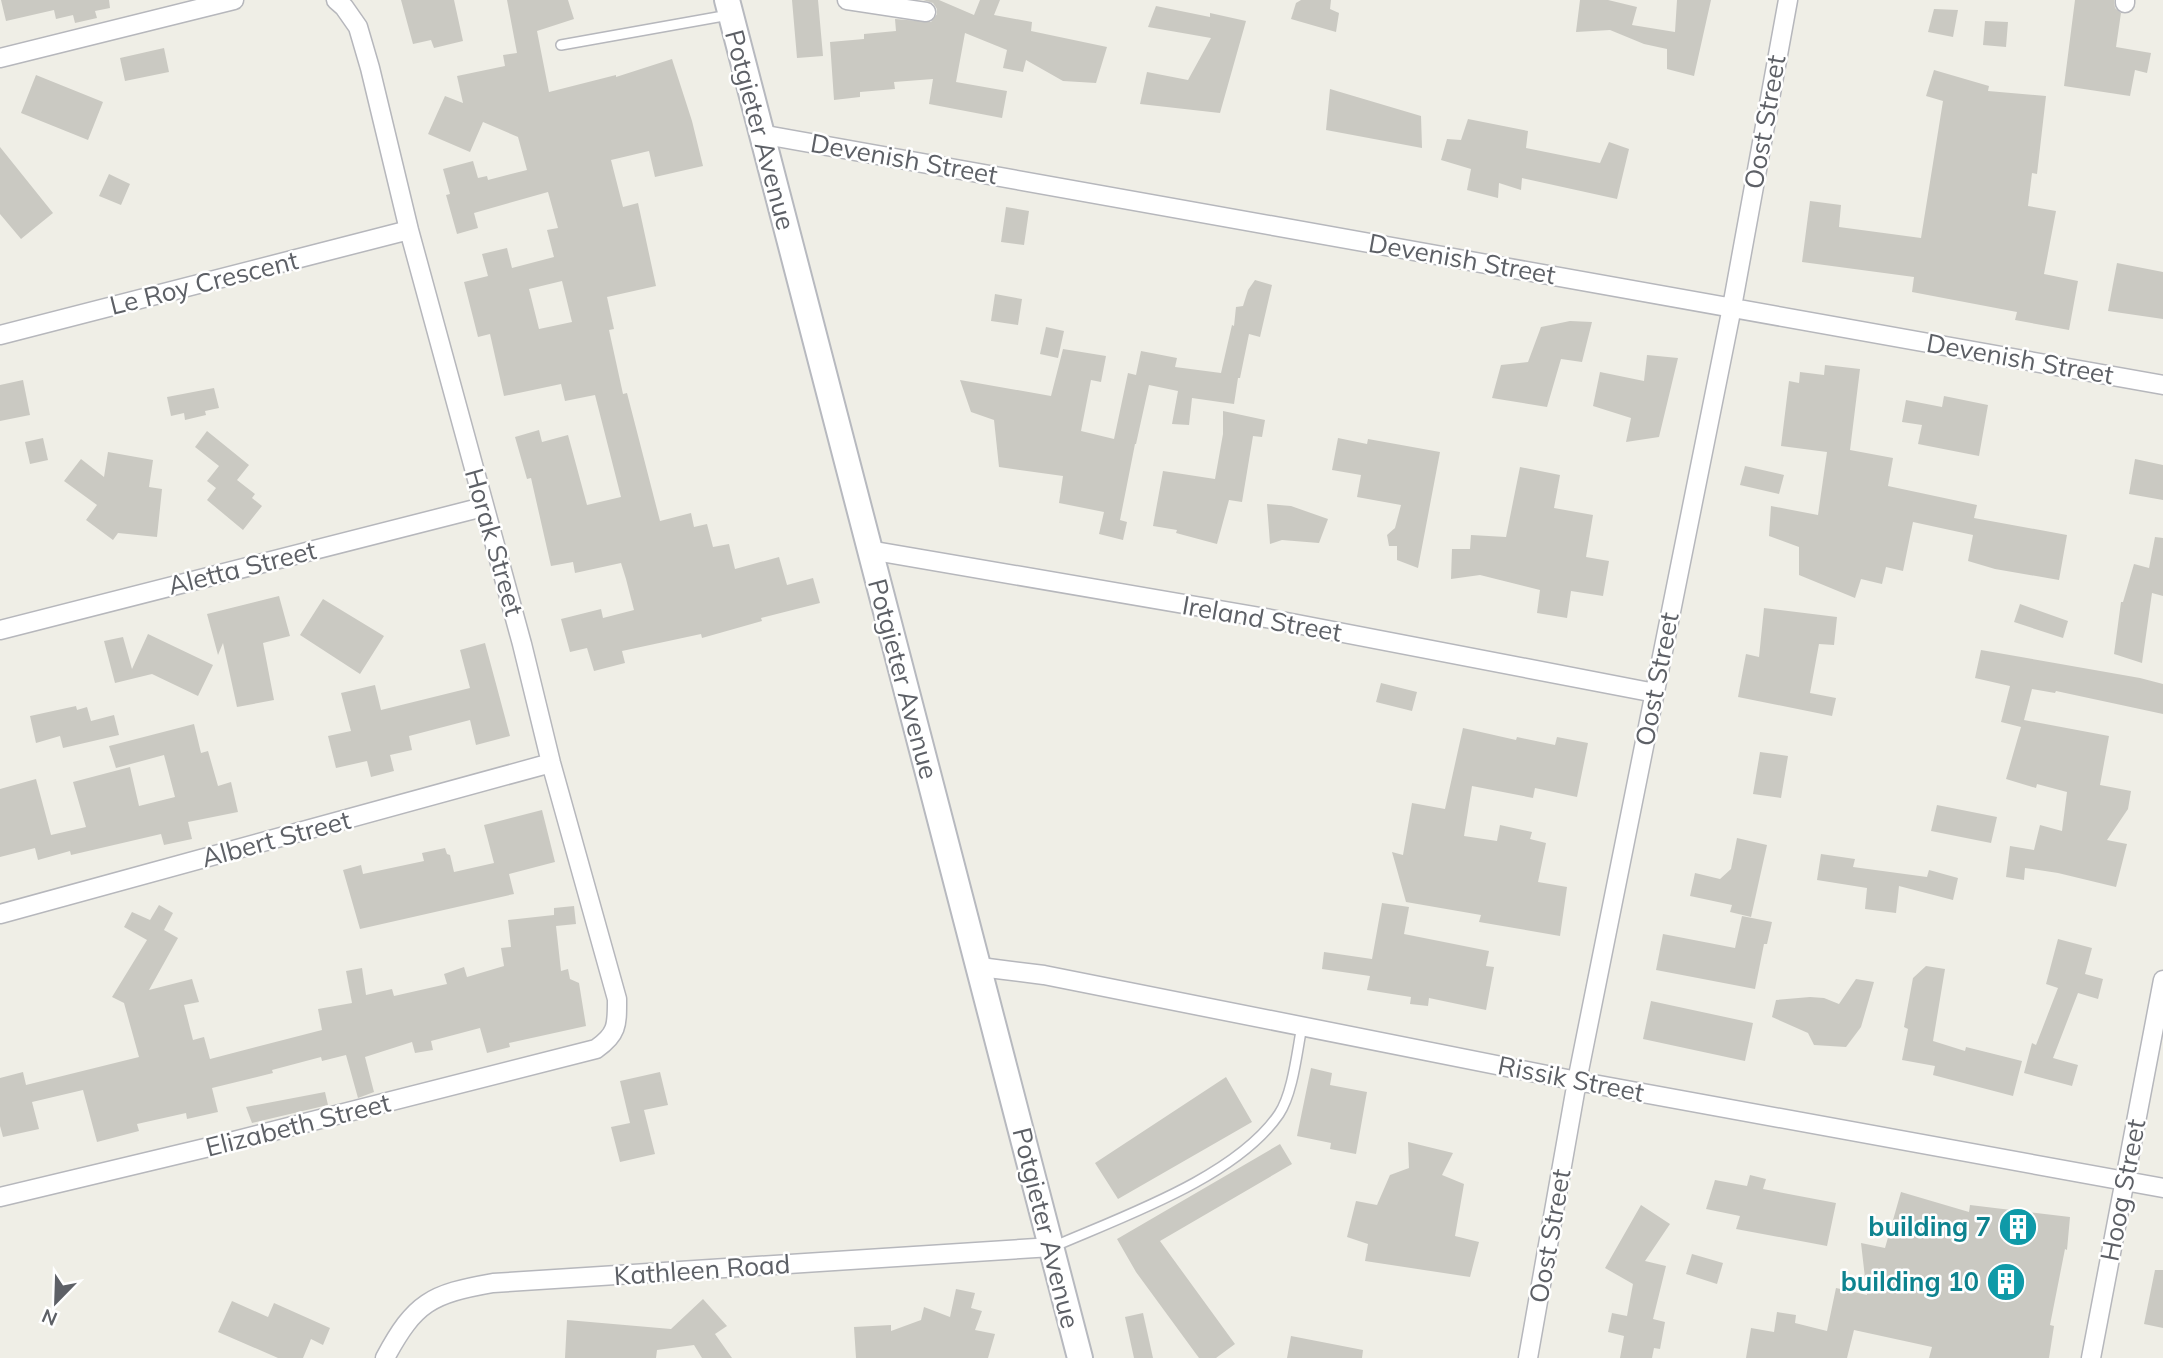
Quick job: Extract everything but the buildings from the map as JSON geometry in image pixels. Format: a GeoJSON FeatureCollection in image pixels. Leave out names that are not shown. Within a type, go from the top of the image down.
{"type":"FeatureCollection","features":[{"type":"Feature","properties":{"kind":"street"},"geometry":{"type":"LineString","coordinates":[[0,58],[234,0]]}},
{"type":"Feature","properties":{"kind":"street","name":"Horak Street"},"geometry":{"type":"LineString","coordinates":[[336,0],[358,27],[370,68],[409,230],[617,999],[614,1033],[596,1049]]}},
{"type":"Feature","properties":{"kind":"street"},"geometry":{"type":"LineString","coordinates":[[847,0],[926,12]]}},
{"type":"Feature","properties":{"kind":"street","name":"Oost Street"},"geometry":{"type":"LineString","coordinates":[[1528,1358],[1577,1081],[1732,307],[1788,0]]}},
{"type":"Feature","properties":{"kind":"street","name":"Potgieter Avenue"},"geometry":{"type":"LineString","coordinates":[[729,7],[1080,1358]]}},
{"type":"Feature","properties":{"kind":"street","name":"Devenish Street"},"geometry":{"type":"LineString","coordinates":[[761,134],[2163,385]]}},
{"type":"Feature","properties":{"kind":"street","name":"Le Roy Crescent"},"geometry":{"type":"LineString","coordinates":[[0,335],[409,230]]}},
{"type":"Feature","properties":{"kind":"street","name":"Aletta Street"},"geometry":{"type":"LineString","coordinates":[[0,630],[483,507]]}},
{"type":"Feature","properties":{"kind":"street","name":"Ireland Street"},"geometry":{"type":"LineString","coordinates":[[869,550],[1271,619],[1655,693]]}},
{"type":"Feature","properties":{"kind":"street","name":"Albert Street"},"geometry":{"type":"LineString","coordinates":[[0,914],[551,763]]}},
{"type":"Feature","properties":{"kind":"street","name":"Rissik Street"},"geometry":{"type":"LineString","coordinates":[[980,967],[1044,975],[1577,1081],[2163,1188]]}},
{"type":"Feature","properties":{"kind":"street","name":"Hoog Street"},"geometry":{"type":"LineString","coordinates":[[2091,1358],[2163,981]]}},
{"type":"Feature","properties":{"kind":"street","name":"Elizabeth Street"},"geometry":{"type":"LineString","coordinates":[[0,1197],[596,1049]]}},
{"type":"Feature","properties":{"kind":"street","name":"Kathleen Road"},"geometry":{"type":"LineString","coordinates":[[384,1358],[405,1323],[424,1304],[451,1291],[493,1283],[1052,1247]]}},
{"type":"Feature","properties":{"kind":"lane"},"geometry":{"type":"LineString","coordinates":[[561,45],[729,7]]}},
{"type":"Feature","properties":{"kind":"lane"},"geometry":{"type":"LineString","coordinates":[[1052,1247],[1184,1190],[1255,1142],[1280,1112],[1291,1078],[1302,1026]]}},
{"type":"Feature","properties":{"kind":"place","name":"building 7"},"geometry":{"type":"Point","coordinates":[2018,1227]}},
{"type":"Feature","properties":{"kind":"place","name":"building 10"},"geometry":{"type":"Point","coordinates":[2006,1282]}}]}
